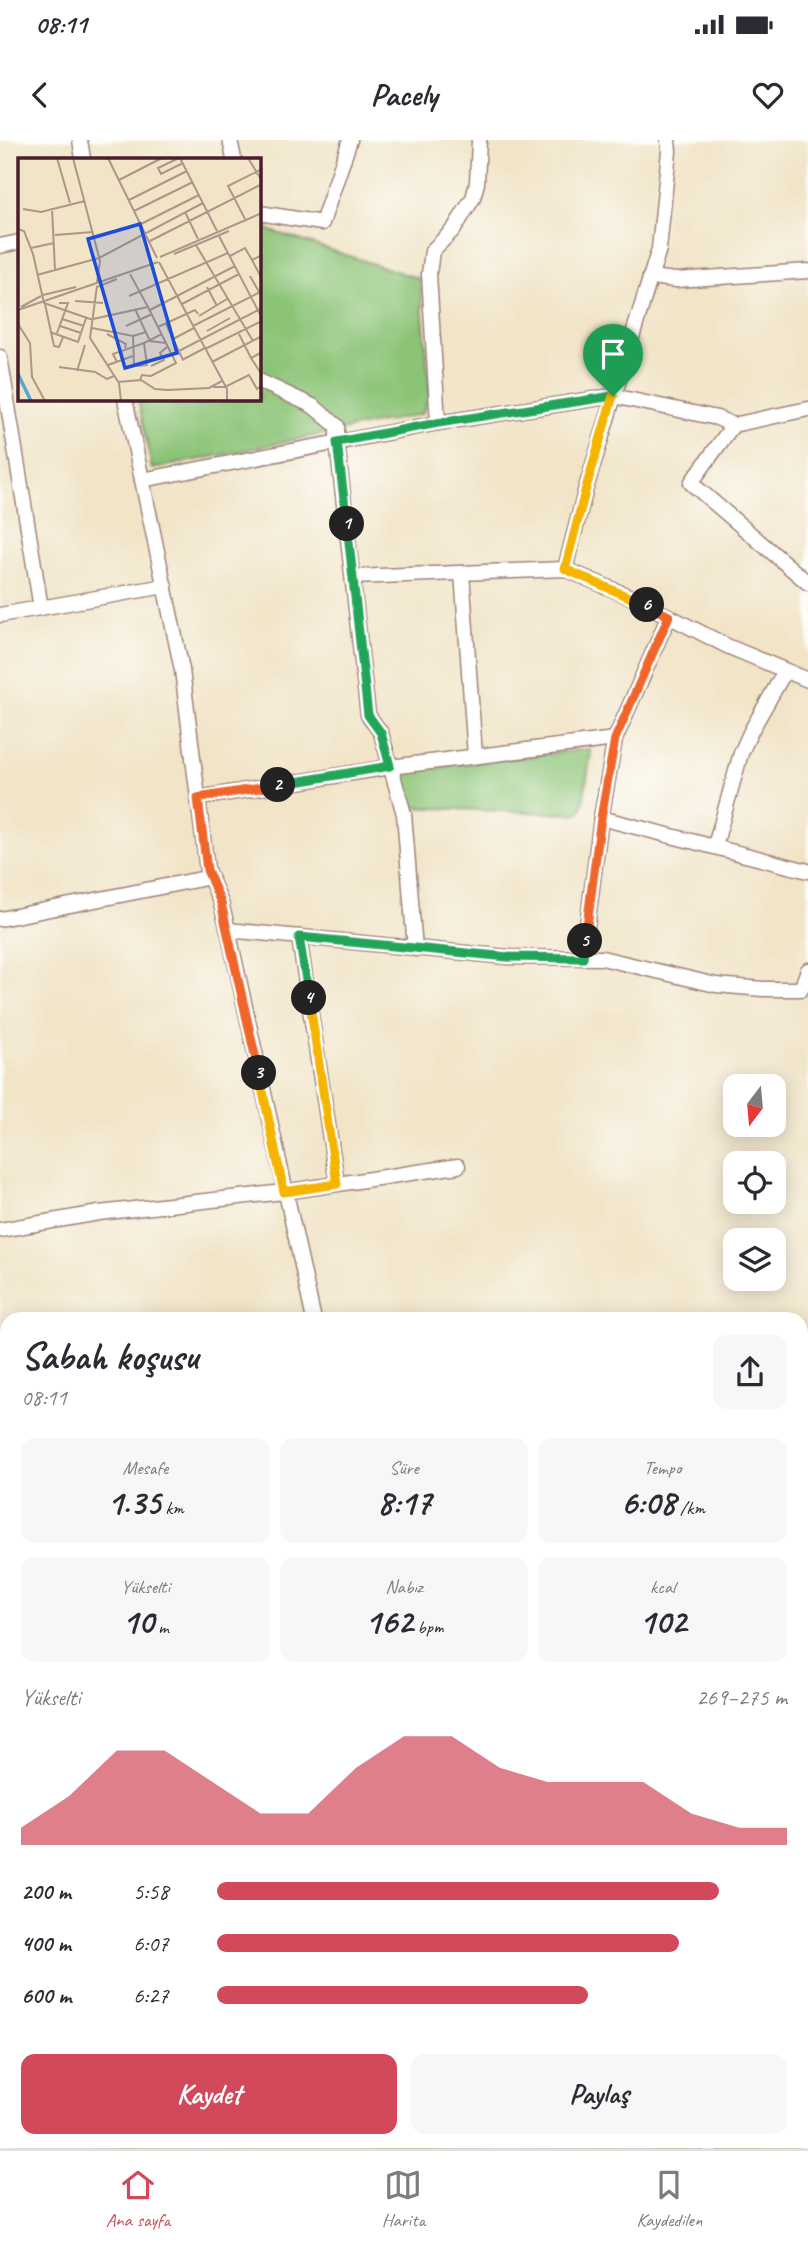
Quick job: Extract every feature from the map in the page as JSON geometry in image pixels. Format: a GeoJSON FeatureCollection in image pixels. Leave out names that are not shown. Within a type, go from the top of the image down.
{"type":"FeatureCollection","features":[{"type":"Feature","properties":{"kind":"street"},"geometry":{"type":"LineString","coordinates":[[80,140],[83,158]]}},
{"type":"Feature","properties":{"kind":"street"},"geometry":{"type":"LineString","coordinates":[[230,140],[234,158]]}},
{"type":"Feature","properties":{"kind":"street"},"geometry":{"type":"LineString","coordinates":[[261,213],[322,223],[350,140]]}},
{"type":"Feature","properties":{"kind":"street"},"geometry":{"type":"LineString","coordinates":[[438,423],[429,274],[432,251],[454,229],[473,198],[477,183],[479,140]]}},
{"type":"Feature","properties":{"kind":"street"},"geometry":{"type":"LineString","coordinates":[[565,569],[613,396],[659,249],[668,140]]}},
{"type":"Feature","properties":{"kind":"street"},"geometry":{"type":"LineString","coordinates":[[0,246],[18,242]]}},
{"type":"Feature","properties":{"kind":"street"},"geometry":{"type":"LineString","coordinates":[[650,277],[676,280],[808,271]]}},
{"type":"Feature","properties":{"kind":"street"},"geometry":{"type":"LineString","coordinates":[[0,359],[41,608]]}},
{"type":"Feature","properties":{"kind":"street"},"geometry":{"type":"LineString","coordinates":[[261,383],[313,406],[337,426],[368,715],[381,733],[404,814],[415,949]]}},
{"type":"Feature","properties":{"kind":"street"},"geometry":{"type":"LineString","coordinates":[[142,480],[438,423],[613,396],[717,418],[733,425],[808,409]]}},
{"type":"Feature","properties":{"kind":"street"},"geometry":{"type":"LineString","coordinates":[[125,401],[182,670],[207,870],[221,903],[228,930],[312,1312]]}},
{"type":"Feature","properties":{"kind":"street"},"geometry":{"type":"LineString","coordinates":[[733,425],[691,483],[808,583]]}},
{"type":"Feature","properties":{"kind":"street"},"geometry":{"type":"LineString","coordinates":[[353,577],[565,569],[633,598],[727,646],[808,680]]}},
{"type":"Feature","properties":{"kind":"street"},"geometry":{"type":"LineString","coordinates":[[462,573],[475,756]]}},
{"type":"Feature","properties":{"kind":"street"},"geometry":{"type":"LineString","coordinates":[[0,615],[165,586]]}},
{"type":"Feature","properties":{"kind":"street"},"geometry":{"type":"LineString","coordinates":[[583,958],[601,818],[615,739],[669,616]]}},
{"type":"Feature","properties":{"kind":"street"},"geometry":{"type":"LineString","coordinates":[[715,846],[741,753],[785,671]]}},
{"type":"Feature","properties":{"kind":"street"},"geometry":{"type":"LineString","coordinates":[[198,798],[390,766],[615,739]]}},
{"type":"Feature","properties":{"kind":"street"},"geometry":{"type":"LineString","coordinates":[[601,818],[808,871]]}},
{"type":"Feature","properties":{"kind":"street"},"geometry":{"type":"LineString","coordinates":[[0,919],[211,877]]}},
{"type":"Feature","properties":{"kind":"street"},"geometry":{"type":"LineString","coordinates":[[228,930],[508,957],[602,958],[716,985],[763,989],[801,989],[808,970]]}},
{"type":"Feature","properties":{"kind":"street"},"geometry":{"type":"LineString","coordinates":[[299,937],[337,1184]]}},
{"type":"Feature","properties":{"kind":"street"},"geometry":{"type":"LineString","coordinates":[[0,1230],[99,1213],[284,1192],[458,1166]]}},
{"type":"Feature","properties":{"kind":"green space"},"geometry":{"type":"Polygon","coordinates":[[[261,228],[420,279],[430,395],[422,414],[152,469],[138,401],[261,401],[261,228]]]}},
{"type":"Feature","properties":{"kind":"green space"},"geometry":{"type":"Polygon","coordinates":[[[589,749],[591,753],[582,809],[576,814],[407,807],[397,778],[400,772],[589,749]]]}},
{"type":"Feature","properties":{"kind":"route"},"geometry":{"type":"LineString","coordinates":[[613,396],[565,569],[669,616],[615,739],[601,818],[583,958],[508,957],[299,937],[337,1184],[284,1192],[228,930],[221,903],[207,870],[198,798],[390,766],[381,733],[368,715],[337,442],[438,423],[613,396]]}}]}
